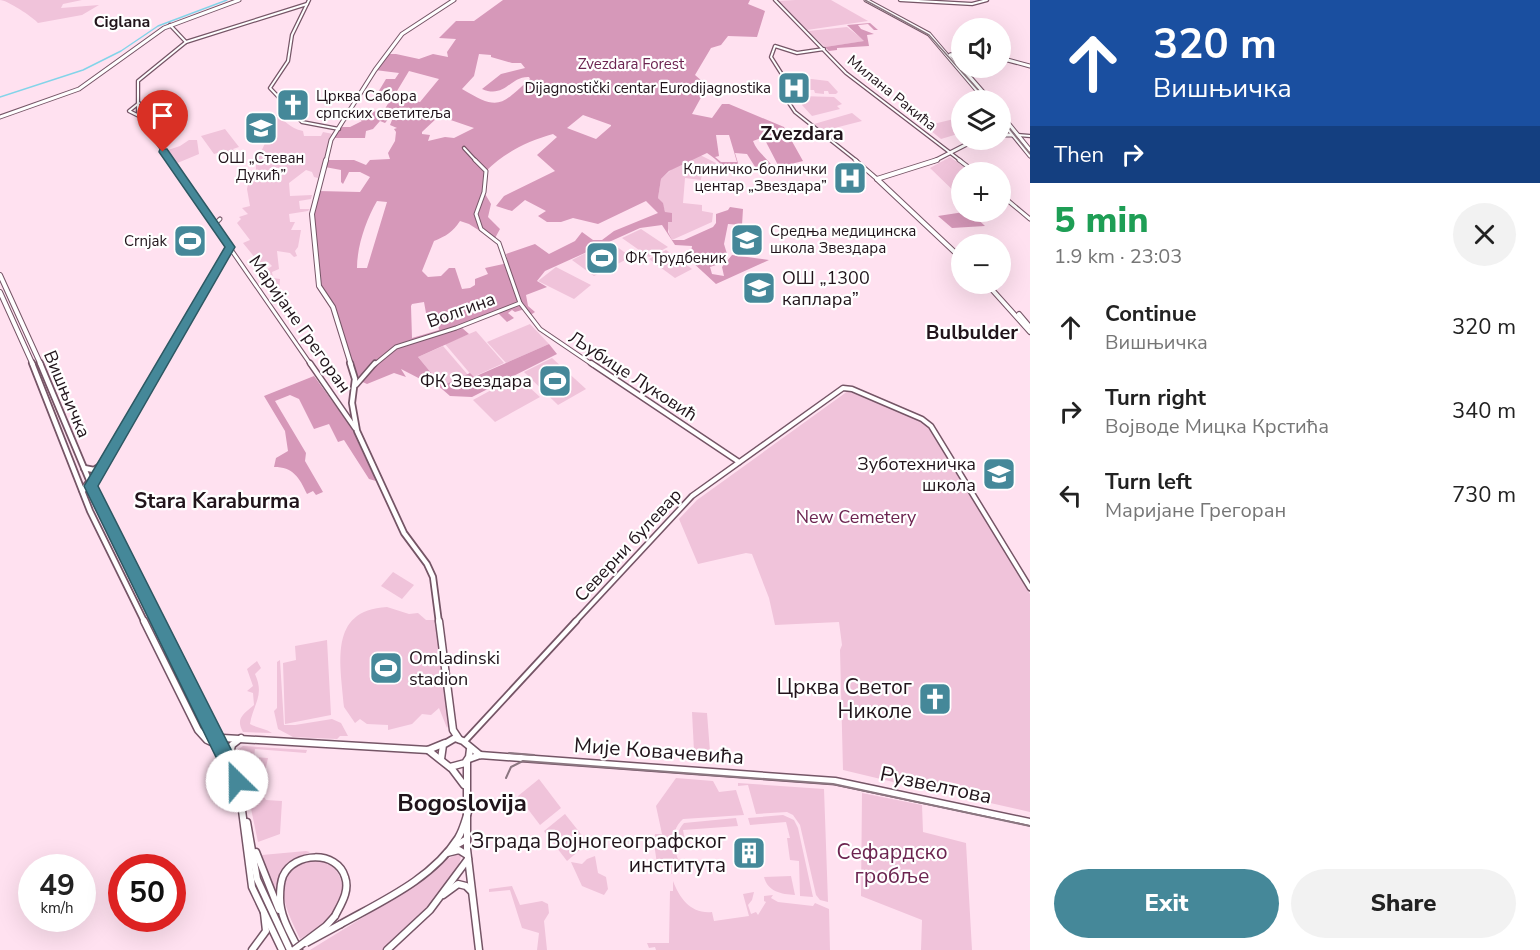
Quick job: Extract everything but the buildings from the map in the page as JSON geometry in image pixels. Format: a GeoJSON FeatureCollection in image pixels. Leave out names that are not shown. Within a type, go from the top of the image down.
{"type":"FeatureCollection","features":[{"type":"Feature","properties":{"kind":"main road"},"geometry":{"type":"LineString","coordinates":[[0,117],[79,89],[169,25],[239,0]]}},
{"type":"Feature","properties":{"kind":"main road"},"geometry":{"type":"LineString","coordinates":[[441,759],[440,750],[453,730],[433,577],[427,564],[404,533],[357,431],[352,403],[356,385],[333,307],[320,286],[312,220],[316,194],[330,141],[374,71],[399,37],[454,0]]}},
{"type":"Feature","properties":{"kind":"main road"},"geometry":{"type":"LineString","coordinates":[[866,0],[927,33],[949,55],[977,90]]}},
{"type":"Feature","properties":{"kind":"main road"},"geometry":{"type":"LineString","coordinates":[[1011,60],[1030,66]]}},
{"type":"Feature","properties":{"kind":"main road"},"geometry":{"type":"LineString","coordinates":[[971,78],[982,90]]}},
{"type":"Feature","properties":{"kind":"main road"},"geometry":{"type":"LineString","coordinates":[[1011,128],[1030,156]]}},
{"type":"Feature","properties":{"kind":"main road"},"geometry":{"type":"LineString","coordinates":[[1011,130],[1030,150]]}},
{"type":"Feature","properties":{"kind":"main road"},"geometry":{"type":"LineString","coordinates":[[878,179],[920,168],[959,150]]}},
{"type":"Feature","properties":{"kind":"main road"},"geometry":{"type":"LineString","coordinates":[[878,179],[951,247]]}},
{"type":"Feature","properties":{"kind":"main road","name":"Вишњичка"},"geometry":{"type":"LineString","coordinates":[[0,275],[90,483],[156,621],[229,760],[239,786],[246,820]]}},
{"type":"Feature","properties":{"kind":"main road","name":"Вишњичка"},"geometry":{"type":"LineString","coordinates":[[0,292],[37,373],[82,491],[147,629],[203,736]]}},
{"type":"Feature","properties":{"kind":"main road"},"geometry":{"type":"LineString","coordinates":[[998,294],[1030,332]]}},
{"type":"Feature","properties":{"kind":"main road"},"geometry":{"type":"LineString","coordinates":[[999,294],[1030,327]]}},
{"type":"Feature","properties":{"kind":"main road"},"geometry":{"type":"LineString","coordinates":[[84,468],[92,470],[102,465]]}},
{"type":"Feature","properties":{"kind":"main road","name":"Мије Ковачевића"},"geometry":{"type":"LineString","coordinates":[[453,730],[470,749],[480,755],[835,781]]}},
{"type":"Feature","properties":{"kind":"main road"},"geometry":{"type":"LineString","coordinates":[[203,736],[428,750],[446,742],[462,740]]}},
{"type":"Feature","properties":{"kind":"main road"},"geometry":{"type":"LineString","coordinates":[[203,736],[222,748]]}},
{"type":"Feature","properties":{"kind":"main road"},"geometry":{"type":"LineString","coordinates":[[229,760],[230,749],[242,738]]}},
{"type":"Feature","properties":{"kind":"main road"},"geometry":{"type":"LineString","coordinates":[[470,749],[466,787],[467,857],[479,950]]}},
{"type":"Feature","properties":{"kind":"main road"},"geometry":{"type":"LineString","coordinates":[[428,750],[450,767],[466,787]]}},
{"type":"Feature","properties":{"kind":"main road","name":"Мије Ковачевића"},"geometry":{"type":"LineString","coordinates":[[450,767],[459,767],[480,755]]}},
{"type":"Feature","properties":{"kind":"main road","name":"Рузвелтова"},"geometry":{"type":"LineString","coordinates":[[835,781],[1030,822]]}},
{"type":"Feature","properties":{"kind":"main road"},"geometry":{"type":"LineString","coordinates":[[447,852],[461,832],[468,812]]}},
{"type":"Feature","properties":{"kind":"main road"},"geometry":{"type":"LineString","coordinates":[[246,820],[270,890],[284,918]]}},
{"type":"Feature","properties":{"kind":"main road"},"geometry":{"type":"LineString","coordinates":[[246,820],[250,878],[282,950]]}},
{"type":"Feature","properties":{"kind":"main road"},"geometry":{"type":"LineString","coordinates":[[294,950],[409,884],[447,852],[467,839]]}},
{"type":"Feature","properties":{"kind":"main road"},"geometry":{"type":"LineString","coordinates":[[253,844],[256,873],[261,892],[294,950]]}},
{"type":"Feature","properties":{"kind":"main road"},"geometry":{"type":"LineString","coordinates":[[447,852],[459,850],[467,857]]}},
{"type":"Feature","properties":{"kind":"main road"},"geometry":{"type":"LineString","coordinates":[[315,855],[332,860],[343,873],[345,890],[340,908],[326,927],[294,950],[279,895],[285,875],[298,860],[315,855]]}},
{"type":"Feature","properties":{"kind":"main road"},"geometry":{"type":"LineString","coordinates":[[387,950],[423,917],[441,896],[467,857]]}},
{"type":"Feature","properties":{"kind":"main road"},"geometry":{"type":"LineString","coordinates":[[441,896],[456,884],[464,884],[471,891]]}},
{"type":"Feature","properties":{"kind":"main road"},"geometry":{"type":"LineString","coordinates":[[252,950],[266,931],[264,913]]}},
{"type":"Feature","properties":{"kind":"street"},"geometry":{"type":"LineString","coordinates":[[309,0],[292,35],[288,60],[270,88],[301,121],[339,129]]}},
{"type":"Feature","properties":{"kind":"street","name":"Милана Ракића"},"geometry":{"type":"LineString","coordinates":[[775,0],[852,78],[962,162]]}},
{"type":"Feature","properties":{"kind":"street"},"geometry":{"type":"LineString","coordinates":[[900,0],[972,3],[987,0]]}},
{"type":"Feature","properties":{"kind":"street"},"geometry":{"type":"LineString","coordinates":[[138,116],[137,84],[139,80],[186,42],[307,4]]}},
{"type":"Feature","properties":{"kind":"street"},"geometry":{"type":"LineString","coordinates":[[169,25],[186,42]]}},
{"type":"Feature","properties":{"kind":"street"},"geometry":{"type":"LineString","coordinates":[[824,48],[797,53],[775,46],[771,57],[782,73],[790,106],[878,179]]}},
{"type":"Feature","properties":{"kind":"street"},"geometry":{"type":"LineString","coordinates":[[139,103],[129,111],[133,113],[139,109]]}},
{"type":"Feature","properties":{"kind":"street"},"geometry":{"type":"LineString","coordinates":[[133,106],[139,109]]}},
{"type":"Feature","properties":{"kind":"street","name":"Маријане Грегоран"},"geometry":{"type":"LineString","coordinates":[[133,113],[138,116],[357,431]]}},
{"type":"Feature","properties":{"kind":"street"},"geometry":{"type":"LineString","coordinates":[[1015,134],[1030,136]]}},
{"type":"Feature","properties":{"kind":"street","name":"Волгина"},"geometry":{"type":"LineString","coordinates":[[356,385],[373,365],[396,347],[461,326],[520,303],[499,243],[481,229],[476,216],[484,192],[485,170],[464,148]]}},
{"type":"Feature","properties":{"kind":"street"},"geometry":{"type":"LineString","coordinates":[[1011,203],[1030,219]]}},
{"type":"Feature","properties":{"kind":"street"},"geometry":{"type":"LineString","coordinates":[[214,225],[220,219]]}},
{"type":"Feature","properties":{"kind":"street"},"geometry":{"type":"LineString","coordinates":[[82,491],[112,452],[230,247]]}},
{"type":"Feature","properties":{"kind":"street","name":"Љубице Луковић"},"geometry":{"type":"LineString","coordinates":[[520,303],[547,335],[739,462]]}},
{"type":"Feature","properties":{"kind":"street","name":"Северни булевар"},"geometry":{"type":"LineString","coordinates":[[462,740],[691,497],[843,388],[927,422],[1030,588]]}},
{"type":"Feature","properties":{"kind":"street"},"geometry":{"type":"LineString","coordinates":[[90,483],[112,452]]}},
{"type":"Feature","properties":{"kind":"green space"},"geometry":{"type":"Polygon","coordinates":[[[0,0],[82,0],[63,4],[61,8],[99,5],[82,15],[38,23],[20,9],[0,0]]]}},
{"type":"Feature","properties":{"kind":"green space","name":"Zvezdara Forest"},"geometry":{"type":"Polygon","coordinates":[[[503,0],[750,0],[748,4],[765,11],[757,37],[728,36],[721,45],[711,48],[695,75],[710,88],[704,92],[692,114],[712,118],[722,104],[729,104],[784,127],[803,161],[779,167],[766,142],[761,138],[753,141],[774,168],[757,170],[747,154],[735,153],[740,170],[735,174],[707,153],[669,171],[661,179],[658,198],[663,203],[665,212],[672,213],[672,222],[668,222],[668,232],[672,240],[684,240],[713,227],[716,223],[716,214],[730,207],[743,209],[742,225],[728,224],[724,244],[727,254],[719,264],[710,267],[712,274],[724,276],[722,267],[732,255],[769,260],[716,284],[690,260],[692,246],[675,245],[662,225],[640,228],[545,271],[537,281],[547,287],[526,295],[528,306],[535,312],[529,316],[525,309],[515,312],[512,310],[508,313],[514,318],[507,322],[497,312],[461,327],[469,334],[418,357],[442,386],[470,373],[474,377],[549,344],[557,354],[472,397],[450,396],[435,383],[432,385],[401,369],[406,377],[394,373],[367,384],[356,379],[333,306],[321,285],[313,218],[318,191],[360,192],[370,177],[360,172],[349,172],[343,184],[341,170],[325,167],[328,160],[354,160],[366,165],[370,160],[390,159],[388,153],[395,141],[394,129],[397,128],[390,125],[392,120],[404,120],[404,115],[391,116],[385,123],[380,121],[373,129],[366,131],[365,138],[333,138],[342,127],[350,127],[362,121],[352,112],[353,110],[383,112],[392,97],[420,102],[439,79],[409,71],[394,96],[377,94],[386,79],[395,79],[399,73],[375,70],[386,54],[419,59],[433,54],[448,57],[447,52],[456,39],[439,38],[456,21],[474,21],[503,0]],[[479,54],[474,76],[462,89],[492,103],[505,100],[530,79],[529,77],[522,78],[496,91],[482,89],[501,74],[525,68],[521,63],[512,63],[491,57],[491,55],[479,54]],[[583,115],[567,128],[596,139],[611,125],[583,115]],[[439,116],[422,134],[430,135],[428,141],[445,137],[454,138],[474,128],[439,116]],[[553,134],[509,153],[486,171],[484,192],[491,204],[488,217],[500,229],[494,240],[460,221],[449,233],[434,241],[422,271],[428,277],[441,276],[449,268],[455,268],[462,289],[470,288],[475,285],[475,279],[488,274],[485,268],[508,263],[506,254],[535,244],[549,254],[575,241],[582,232],[593,240],[602,240],[614,231],[658,213],[646,201],[598,224],[573,218],[561,222],[547,222],[538,216],[546,211],[525,200],[512,211],[496,206],[504,196],[555,171],[537,155],[557,137],[553,134]],[[716,135],[719,156],[715,157],[721,162],[737,162],[729,135],[716,135]],[[377,201],[360,242],[357,268],[367,268],[387,202],[377,201]],[[424,302],[411,306],[412,338],[439,330],[436,312],[426,313],[424,302]]]}},
{"type":"Feature","properties":{"kind":"green space"},"geometry":{"type":"Polygon","coordinates":[[[831,0],[868,21],[807,30],[777,1],[831,0]]]}},
{"type":"Feature","properties":{"kind":"green space"},"geometry":{"type":"Polygon","coordinates":[[[870,23],[878,30],[874,30],[868,24],[858,25],[861,29],[874,34],[867,35],[869,46],[837,48],[837,50],[829,51],[825,47],[864,41],[847,25],[870,23]]]}},
{"type":"Feature","properties":{"kind":"green space"},"geometry":{"type":"Polygon","coordinates":[[[847,27],[865,41],[825,47],[808,31],[847,27]]]}},
{"type":"Feature","properties":{"kind":"green space"},"geometry":{"type":"Polygon","coordinates":[[[792,77],[798,78],[798,81],[803,81],[803,78],[828,81],[838,92],[829,94],[828,91],[824,91],[824,94],[809,90],[810,93],[796,92],[799,88],[793,83],[788,84],[787,79],[791,81],[795,79],[792,77]]]}},
{"type":"Feature","properties":{"kind":"green space"},"geometry":{"type":"Polygon","coordinates":[[[800,96],[834,97],[842,104],[837,106],[840,109],[812,116],[802,105],[800,96]]]}},
{"type":"Feature","properties":{"kind":"green space"},"geometry":{"type":"Polygon","coordinates":[[[271,113],[303,131],[304,136],[321,136],[323,132],[333,134],[318,178],[306,170],[289,183],[290,196],[312,195],[311,199],[299,201],[300,209],[310,209],[308,211],[289,214],[290,222],[295,222],[291,230],[301,230],[295,251],[297,256],[277,251],[279,269],[272,272],[273,278],[280,279],[279,293],[282,299],[277,299],[274,285],[266,270],[272,266],[268,262],[260,264],[243,243],[250,240],[237,223],[241,219],[239,217],[248,214],[242,208],[250,206],[247,189],[249,179],[256,177],[256,163],[266,141],[266,137],[250,140],[248,136],[256,138],[265,135],[262,127],[267,125],[262,126],[255,118],[271,113]]]}},
{"type":"Feature","properties":{"kind":"green space"},"geometry":{"type":"Polygon","coordinates":[[[852,113],[862,121],[823,131],[814,124],[852,113]]]}},
{"type":"Feature","properties":{"kind":"green space"},"geometry":{"type":"Polygon","coordinates":[[[951,120],[951,136],[941,139],[925,126],[951,120]]]}},
{"type":"Feature","properties":{"kind":"green space"},"geometry":{"type":"Polygon","coordinates":[[[225,129],[239,147],[233,149],[235,152],[223,155],[221,152],[214,154],[201,136],[225,129]]]}},
{"type":"Feature","properties":{"kind":"green space"},"geometry":{"type":"Polygon","coordinates":[[[189,140],[197,140],[199,154],[175,164],[165,151],[189,140]]]}},
{"type":"Feature","properties":{"kind":"green space"},"geometry":{"type":"Polygon","coordinates":[[[700,155],[716,163],[712,171],[716,174],[702,173],[701,180],[685,178],[683,203],[702,205],[702,211],[713,213],[712,222],[672,240],[664,208],[658,198],[661,179],[672,169],[700,155]]]}},
{"type":"Feature","properties":{"kind":"green space"},"geometry":{"type":"Polygon","coordinates":[[[950,157],[957,162],[951,162],[951,188],[930,168],[950,157]]]}},
{"type":"Feature","properties":{"kind":"green space"},"geometry":{"type":"Polygon","coordinates":[[[951,214],[951,222],[981,222],[985,226],[952,228],[938,216],[951,214]]]}},
{"type":"Feature","properties":{"kind":"green space"},"geometry":{"type":"Polygon","coordinates":[[[641,229],[668,247],[649,257],[622,238],[641,229]]]}},
{"type":"Feature","properties":{"kind":"green space","name":"ФК Трудбеник"},"geometry":{"type":"Polygon","coordinates":[[[609,241],[631,257],[594,276],[572,260],[609,241]]]}},
{"type":"Feature","properties":{"kind":"green space"},"geometry":{"type":"Polygon","coordinates":[[[666,250],[692,269],[675,278],[649,259],[666,250]]]}},
{"type":"Feature","properties":{"kind":"green space"},"geometry":{"type":"Polygon","coordinates":[[[556,267],[591,285],[574,299],[538,281],[556,267]]]}},
{"type":"Feature","properties":{"kind":"green space"},"geometry":{"type":"Polygon","coordinates":[[[530,324],[549,344],[506,363],[487,342],[530,324]]]}},
{"type":"Feature","properties":{"kind":"green space"},"geometry":{"type":"Polygon","coordinates":[[[476,331],[504,363],[473,377],[445,344],[476,331]]]}},
{"type":"Feature","properties":{"kind":"green space"},"geometry":{"type":"Polygon","coordinates":[[[443,346],[468,375],[442,386],[418,357],[443,346]]]}},
{"type":"Feature","properties":{"kind":"green space","name":"ФК Звездара"},"geometry":{"type":"Polygon","coordinates":[[[552,358],[586,389],[558,405],[524,372],[552,358]]]}},
{"type":"Feature","properties":{"kind":"green space"},"geometry":{"type":"Polygon","coordinates":[[[314,376],[351,427],[376,481],[369,479],[344,440],[338,442],[329,424],[314,429],[299,399],[290,395],[275,401],[306,453],[305,461],[323,492],[316,495],[313,491],[307,494],[295,474],[281,467],[274,467],[276,458],[288,451],[285,431],[264,396],[314,376]]]}},
{"type":"Feature","properties":{"kind":"green space"},"geometry":{"type":"Polygon","coordinates":[[[517,376],[540,397],[495,422],[473,400],[517,376]]]}},
{"type":"Feature","properties":{"kind":"green space","name":"New Cemetery"},"geometry":{"type":"Polygon","coordinates":[[[848,391],[922,422],[929,428],[1030,594],[1030,812],[977,800],[976,791],[910,777],[910,786],[843,770],[840,650],[842,645],[839,622],[775,625],[769,598],[752,554],[746,553],[698,564],[679,519],[697,500],[848,391]]]}},
{"type":"Feature","properties":{"kind":"green space"},"geometry":{"type":"Polygon","coordinates":[[[393,572],[414,585],[402,599],[381,586],[393,572]]]}},
{"type":"Feature","properties":{"kind":"green space","name":"Omladinski stadion"},"geometry":{"type":"Polygon","coordinates":[[[387,607],[409,614],[418,613],[426,620],[435,620],[449,725],[447,728],[439,708],[431,715],[422,714],[412,724],[388,730],[388,725],[367,724],[360,719],[355,723],[344,707],[340,658],[346,629],[355,618],[368,610],[387,607]]]}},
{"type":"Feature","properties":{"kind":"green space"},"geometry":{"type":"Polygon","coordinates":[[[327,640],[331,715],[285,724],[283,663],[296,660],[295,646],[327,640]]]}},
{"type":"Feature","properties":{"kind":"green space"},"geometry":{"type":"Polygon","coordinates":[[[280,660],[284,725],[332,719],[341,723],[348,736],[340,736],[337,739],[293,737],[278,729],[274,711],[277,708],[277,662],[280,660]]]}},
{"type":"Feature","properties":{"kind":"green space"},"geometry":{"type":"Polygon","coordinates":[[[257,661],[261,668],[255,674],[259,694],[250,724],[272,733],[243,732],[240,723],[244,714],[254,705],[253,693],[247,691],[253,686],[247,669],[257,661]]]}},
{"type":"Feature","properties":{"kind":"green space"},"geometry":{"type":"Polygon","coordinates":[[[692,712],[707,713],[710,752],[694,751],[692,712]]]}},
{"type":"Feature","properties":{"kind":"green space"},"geometry":{"type":"Polygon","coordinates":[[[243,746],[307,750],[306,753],[255,749],[254,757],[268,758],[262,785],[266,787],[264,797],[266,800],[282,801],[280,834],[258,842],[245,780],[236,758],[237,750],[243,746]]]}},
{"type":"Feature","properties":{"kind":"green space"},"geometry":{"type":"Polygon","coordinates":[[[676,778],[713,781],[719,792],[736,790],[744,815],[683,819],[675,830],[674,837],[675,850],[682,871],[671,874],[669,863],[657,864],[654,843],[655,834],[662,834],[656,806],[676,778]]]}},
{"type":"Feature","properties":{"kind":"green space"},"geometry":{"type":"Polygon","coordinates":[[[539,779],[561,808],[540,825],[518,796],[539,779]]]}},
{"type":"Feature","properties":{"kind":"green space"},"geometry":{"type":"Polygon","coordinates":[[[738,783],[824,789],[828,902],[820,900],[816,895],[800,825],[793,815],[787,812],[756,814],[748,785],[738,786],[738,783]]]}},
{"type":"Feature","properties":{"kind":"green space","name":"Сефардско гробље"},"geometry":{"type":"Polygon","coordinates":[[[862,793],[922,805],[923,832],[966,843],[972,950],[921,950],[922,920],[861,896],[862,793]]]}},
{"type":"Feature","properties":{"kind":"green space"},"geometry":{"type":"Polygon","coordinates":[[[565,814],[588,843],[567,861],[544,831],[565,814]]]}},
{"type":"Feature","properties":{"kind":"green space"},"geometry":{"type":"Polygon","coordinates":[[[783,815],[794,820],[798,828],[813,897],[800,896],[799,861],[790,860],[787,838],[790,838],[786,822],[750,825],[748,818],[783,815]]]}},
{"type":"Feature","properties":{"kind":"green space"},"geometry":{"type":"Polygon","coordinates":[[[736,818],[738,826],[683,830],[686,846],[681,847],[679,844],[678,834],[684,823],[736,818]]]}},
{"type":"Feature","properties":{"kind":"green space"},"geometry":{"type":"Polygon","coordinates":[[[310,852],[293,864],[284,875],[276,895],[262,855],[310,852]]]}},
{"type":"Feature","properties":{"kind":"green space"},"geometry":{"type":"Polygon","coordinates":[[[458,854],[461,856],[458,868],[451,880],[418,919],[386,950],[310,950],[404,892],[445,860],[458,854]]]}},
{"type":"Feature","properties":{"kind":"green space"},"geometry":{"type":"Polygon","coordinates":[[[595,856],[598,873],[606,877],[608,889],[604,895],[582,886],[571,862],[582,864],[595,856]]]}},
{"type":"Feature","properties":{"kind":"green space"},"geometry":{"type":"Polygon","coordinates":[[[320,860],[326,862],[339,875],[342,896],[339,905],[326,921],[300,939],[285,903],[284,885],[294,869],[306,862],[320,860]]]}},
{"type":"Feature","properties":{"kind":"green space"},"geometry":{"type":"Polygon","coordinates":[[[791,876],[795,895],[780,893],[772,889],[764,877],[791,876]]]}},
{"type":"Feature","properties":{"kind":"green space"},"geometry":{"type":"Polygon","coordinates":[[[673,881],[687,904],[698,911],[712,912],[714,921],[749,916],[743,894],[754,892],[748,905],[751,914],[756,912],[758,915],[766,902],[764,896],[773,895],[771,898],[778,902],[813,906],[815,903],[829,909],[830,950],[656,950],[655,947],[649,948],[647,943],[669,943],[670,891],[673,891],[673,881]]]}},
{"type":"Feature","properties":{"kind":"green space"},"geometry":{"type":"Polygon","coordinates":[[[512,886],[520,905],[542,901],[548,904],[549,913],[544,921],[547,950],[537,950],[539,933],[522,928],[510,890],[489,892],[489,889],[512,886]]]}},
{"type":"Feature","properties":{"kind":"waterway"},"geometry":{"type":"LineString","coordinates":[[0,97],[83,70],[121,51],[158,26],[227,0]]}},
{"type":"Feature","properties":{"kind":"tram line"},"geometry":{"type":"LineString","coordinates":[[865,0],[929,35],[978,90]]}},
{"type":"Feature","properties":{"kind":"tram line"},"geometry":{"type":"LineString","coordinates":[[1011,131],[1030,154]]}},
{"type":"Feature","properties":{"kind":"tram line"},"geometry":{"type":"LineString","coordinates":[[509,753],[534,755]]}},
{"type":"Feature","properties":{"kind":"tram line"},"geometry":{"type":"LineString","coordinates":[[506,778],[511,767],[523,761],[833,784],[1030,826]]}},
{"type":"Feature","properties":{"kind":"place","name":"Dijagnostički centar Eurodijagnostika"},"geometry":{"type":"Point","coordinates":[794,88]}},
{"type":"Feature","properties":{"kind":"place","name":"Црква Сабора српских светитеља"},"geometry":{"type":"Point","coordinates":[293,105]}},
{"type":"Feature","properties":{"kind":"place","name":"ОШ „Стеван Дукић”"},"geometry":{"type":"Point","coordinates":[261,128]}},
{"type":"Feature","properties":{"kind":"place","name":"Клиничко-болнички центар „Звездара”"},"geometry":{"type":"Point","coordinates":[850,178]}},
{"type":"Feature","properties":{"kind":"place","name":"Средња медицинска школа Звездара"},"geometry":{"type":"Point","coordinates":[747,240]}},
{"type":"Feature","properties":{"kind":"place","name":"Crnjak"},"geometry":{"type":"Point","coordinates":[190,241]}},
{"type":"Feature","properties":{"kind":"place","name":"ФК Трудбеник"},"geometry":{"type":"Point","coordinates":[602,258]}},
{"type":"Feature","properties":{"kind":"place","name":"ОШ „1300 каплара”"},"geometry":{"type":"Point","coordinates":[759,288]}},
{"type":"Feature","properties":{"kind":"place","name":"ФК Звездара"},"geometry":{"type":"Point","coordinates":[555,381]}},
{"type":"Feature","properties":{"kind":"place","name":"Зуботехничка школа"},"geometry":{"type":"Point","coordinates":[999,474]}},
{"type":"Feature","properties":{"kind":"place","name":"Omladinski stadion"},"geometry":{"type":"Point","coordinates":[386,668]}},
{"type":"Feature","properties":{"kind":"place","name":"Црква Светог Николе"},"geometry":{"type":"Point","coordinates":[935,699]}},
{"type":"Feature","properties":{"kind":"place","name":"Зграда Војногеографског института"},"geometry":{"type":"Point","coordinates":[749,853]}},
{"type":"Feature","properties":{"kind":"district","name":"Ciglana"},"geometry":{"type":"Point","coordinates":[122,22]}},
{"type":"Feature","properties":{"kind":"district","name":"Zvezdara"},"geometry":{"type":"Point","coordinates":[802,133]}},
{"type":"Feature","properties":{"kind":"district","name":"Bulbulder"},"geometry":{"type":"Point","coordinates":[972,332]}},
{"type":"Feature","properties":{"kind":"district","name":"Stara Karaburma"},"geometry":{"type":"Point","coordinates":[217,501]}},
{"type":"Feature","properties":{"kind":"district","name":"Bogoslovija"},"geometry":{"type":"Point","coordinates":[462,803]}},
{"type":"Feature","properties":{"kind":"route"},"geometry":{"type":"LineString","coordinates":[[163,152],[230,247],[91,486],[156,621],[229,760],[237,781]]}}]}
